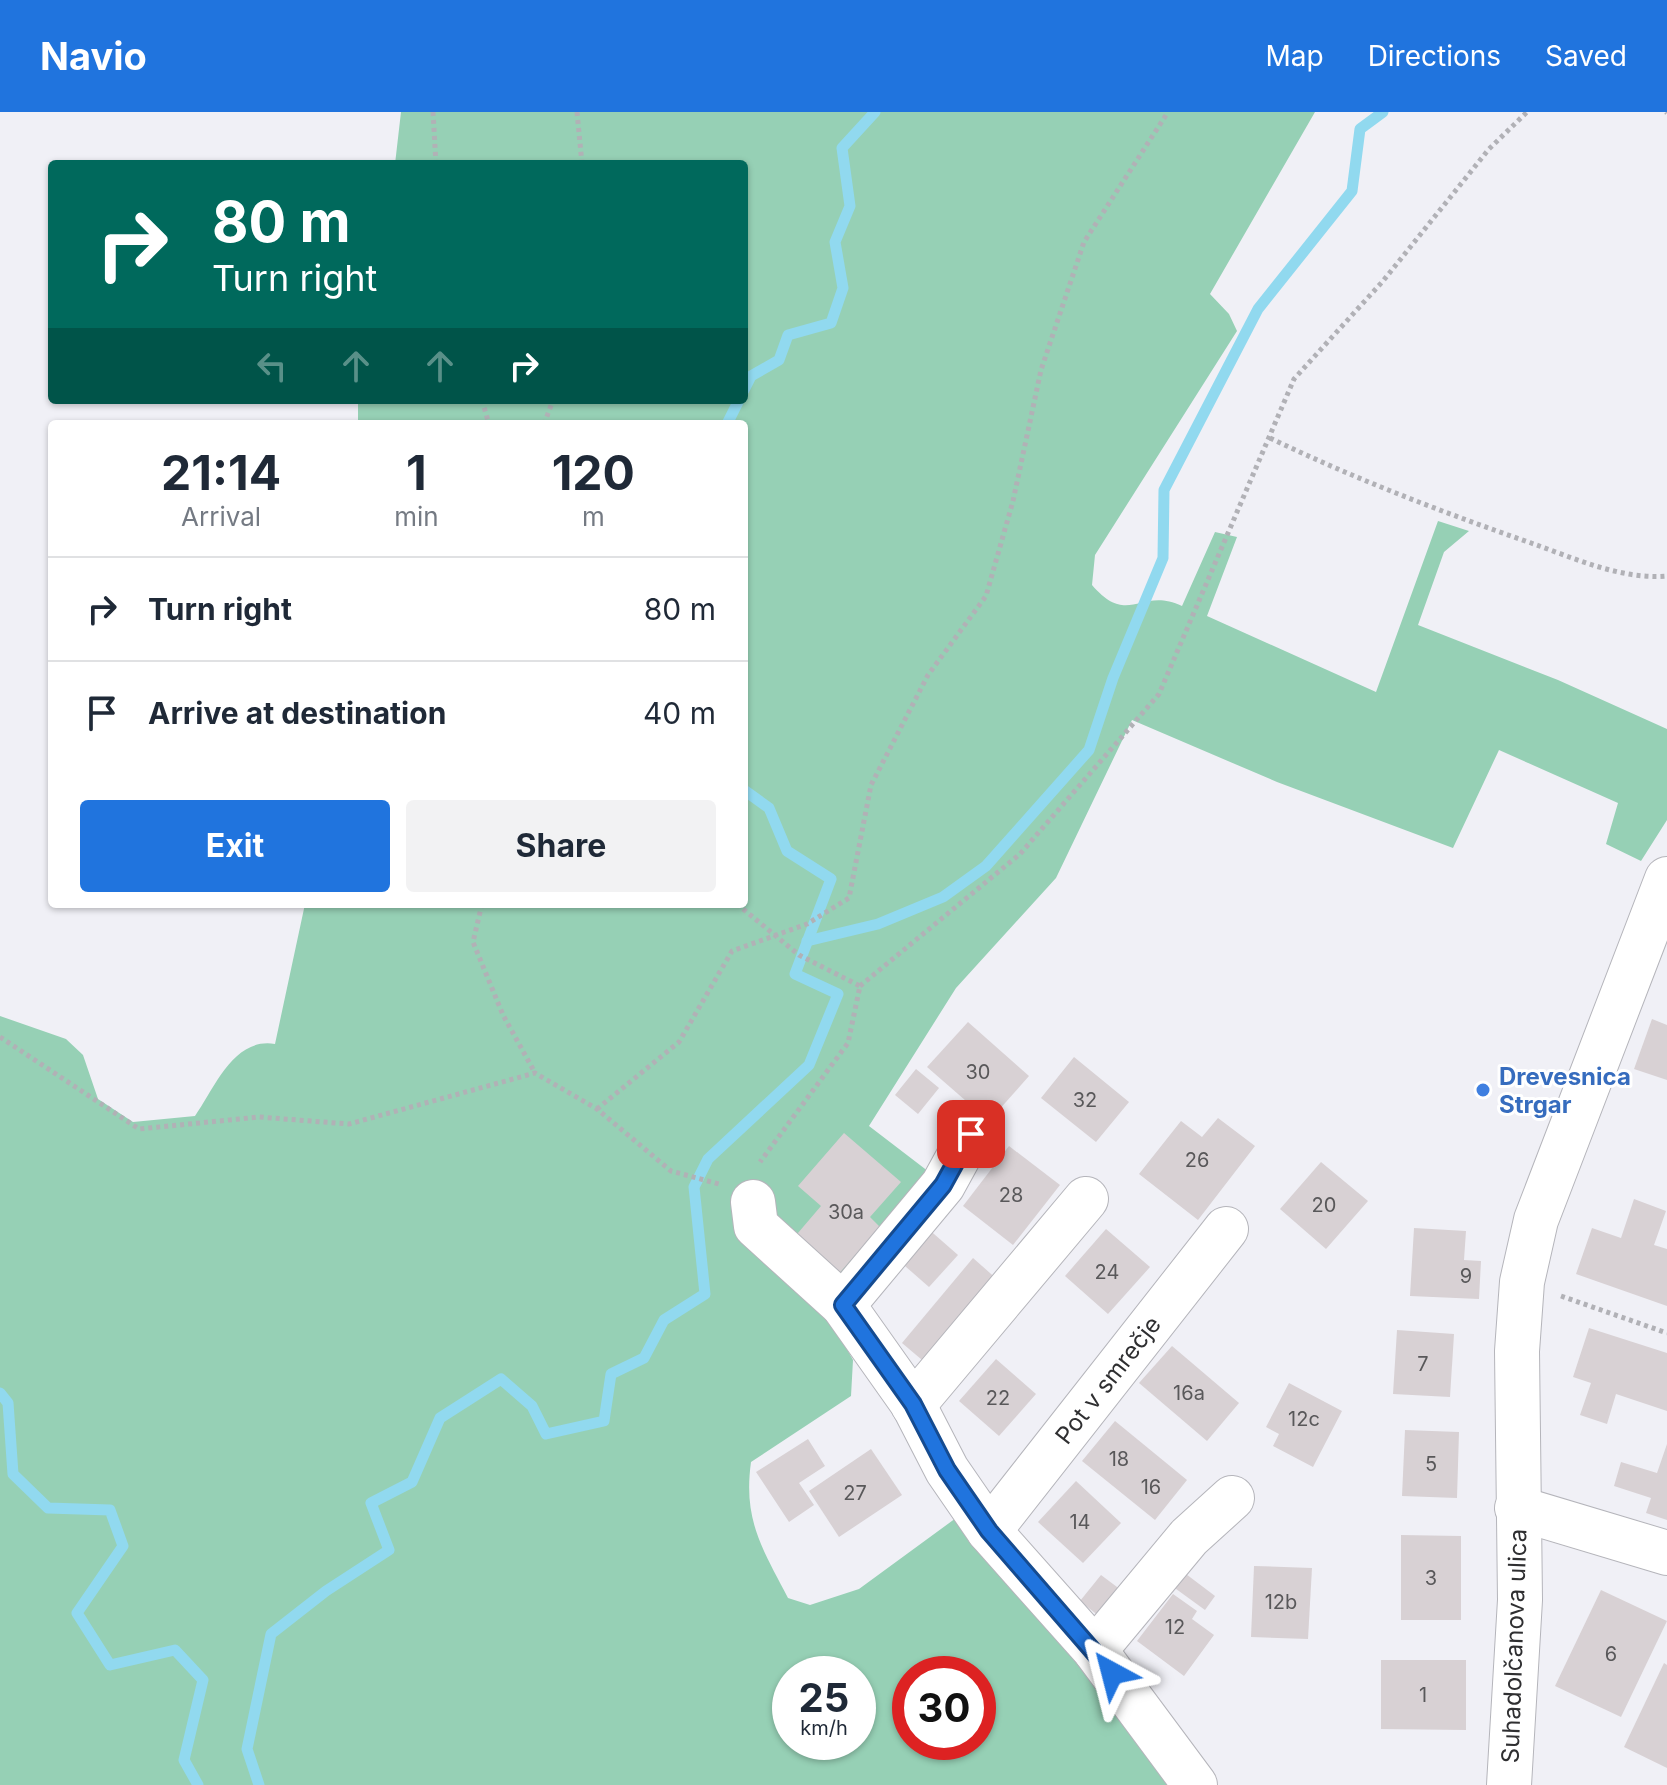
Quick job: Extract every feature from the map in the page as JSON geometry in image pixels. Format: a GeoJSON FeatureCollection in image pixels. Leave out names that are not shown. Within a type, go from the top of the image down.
{"type":"FeatureCollection","features":[{"type":"Feature","properties":{"kind":"street","name":"Suhadolčanova ulica"},"geometry":{"type":"LineString","coordinates":[[1509,1785],[1520,1600],[1517,1351],[1522,1282],[1536,1220],[1667,879]]}},
{"type":"Feature","properties":{"kind":"street"},"geometry":{"type":"LineString","coordinates":[[843,1305],[943,1185],[971,1134]]}},
{"type":"Feature","properties":{"kind":"street"},"geometry":{"type":"LineString","coordinates":[[913,1405],[1086,1199]]}},
{"type":"Feature","properties":{"kind":"street"},"geometry":{"type":"LineString","coordinates":[[753,1202],[756,1226],[843,1305],[913,1405],[947,1470],[989,1531],[1095,1650],[1195,1785]]}},
{"type":"Feature","properties":{"kind":"street","name":"Pot v smrečje"},"geometry":{"type":"LineString","coordinates":[[989,1531],[1226,1229]]}},
{"type":"Feature","properties":{"kind":"street"},"geometry":{"type":"LineString","coordinates":[[1095,1650],[1189,1537],[1232,1498]]}},
{"type":"Feature","properties":{"kind":"street","name":"Suhadolčanova ulica"},"geometry":{"type":"LineString","coordinates":[[1517,1508],[1667,1553]]}},
{"type":"Feature","properties":{"kind":"path"},"geometry":{"type":"LineString","coordinates":[[433,112],[436,160]]}},
{"type":"Feature","properties":{"kind":"path"},"geometry":{"type":"LineString","coordinates":[[577,112],[582,160]]}},
{"type":"Feature","properties":{"kind":"path"},"geometry":{"type":"LineString","coordinates":[[597,1109],[679,1042],[732,951],[807,924],[849,898],[871,785],[928,675],[986,596],[1013,501],[1041,370],[1084,242],[1168,112]]}},
{"type":"Feature","properties":{"kind":"path"},"geometry":{"type":"LineString","coordinates":[[753,1202],[760,1161],[848,1043],[860,986],[1020,854],[1159,694],[1294,379],[1317,349],[1383,281],[1489,149],[1527,112]]}},
{"type":"Feature","properties":{"kind":"path"},"geometry":{"type":"LineString","coordinates":[[1270,438],[1420,504],[1576,559],[1644,578],[1667,576]]}},
{"type":"Feature","properties":{"kind":"path"},"geometry":{"type":"LineString","coordinates":[[481,908],[473,942],[503,1015],[535,1073],[597,1109],[671,1171],[714,1182]]}},
{"type":"Feature","properties":{"kind":"path"},"geometry":{"type":"LineString","coordinates":[[742,908],[799,955],[860,986]]}},
{"type":"Feature","properties":{"kind":"path"},"geometry":{"type":"LineString","coordinates":[[0,1037],[139,1129],[259,1117],[349,1124],[535,1073]]}},
{"type":"Feature","properties":{"kind":"path"},"geometry":{"type":"LineString","coordinates":[[1522,1282],[1667,1333]]}},
{"type":"Feature","properties":{"kind":"green space"},"geometry":{"type":"Polygon","coordinates":[[[401,112],[1315,112],[1210,294],[1229,314],[1237,331],[1095,555],[1092,585],[1116,604],[1155,600],[1182,606],[1215,532],[1237,537],[1207,616],[1376,692],[1438,521],[1469,531],[1444,552],[1418,625],[1558,680],[1667,729],[1667,820],[1641,861],[1606,844],[1618,803],[1499,750],[1453,848],[1277,782],[1132,720],[1056,878],[956,988],[869,1126],[933,1175],[834,1326],[853,1360],[851,1396],[751,1462],[752,1517],[763,1548],[788,1598],[810,1605],[859,1589],[956,1518],[1076,1655],[1170,1785],[0,1785],[0,1016],[66,1039],[83,1055],[98,1099],[133,1122],[195,1116],[227,1066],[237,1056],[248,1048],[275,1044],[304,908],[748,908],[748,420],[358,420],[358,404],[748,404],[748,160],[395,160],[401,112]]]}},
{"type":"Feature","properties":{"kind":"building"},"geometry":{"type":"Polygon","coordinates":[[[1652,1019],[1667,1025],[1667,1080],[1634,1069],[1652,1019]]]}},
{"type":"Feature","properties":{"kind":"building"},"geometry":{"type":"Polygon","coordinates":[[[968,1022],[1029,1076],[989,1121],[927,1067],[968,1022]]]}},
{"type":"Feature","properties":{"kind":"building"},"geometry":{"type":"Polygon","coordinates":[[[1074,1057],[1129,1102],[1096,1142],[1041,1098],[1074,1057]]]}},
{"type":"Feature","properties":{"kind":"building"},"geometry":{"type":"Polygon","coordinates":[[[916,1069],[939,1088],[918,1114],[895,1095],[916,1069]]]}},
{"type":"Feature","properties":{"kind":"building"},"geometry":{"type":"Polygon","coordinates":[[[1218,1118],[1255,1146],[1198,1220],[1139,1174],[1181,1121],[1202,1137],[1218,1118]]]}},
{"type":"Feature","properties":{"kind":"building"},"geometry":{"type":"Polygon","coordinates":[[[844,1133],[901,1182],[870,1217],[880,1227],[829,1285],[786,1247],[821,1206],[798,1186],[844,1133]]]}},
{"type":"Feature","properties":{"kind":"building"},"geometry":{"type":"Polygon","coordinates":[[[1009,1146],[1060,1185],[1013,1245],[963,1206],[1009,1146]]]}},
{"type":"Feature","properties":{"kind":"building"},"geometry":{"type":"Polygon","coordinates":[[[1321,1162],[1368,1201],[1326,1249],[1280,1209],[1321,1162]]]}},
{"type":"Feature","properties":{"kind":"building"},"geometry":{"type":"Polygon","coordinates":[[[1634,1199],[1666,1211],[1654,1245],[1667,1249],[1667,1306],[1576,1274],[1592,1228],[1621,1238],[1634,1199]]]}},
{"type":"Feature","properties":{"kind":"building"},"geometry":{"type":"Polygon","coordinates":[[[926,1227],[958,1255],[929,1287],[897,1259],[926,1227]]]}},
{"type":"Feature","properties":{"kind":"building"},"geometry":{"type":"Polygon","coordinates":[[[1414,1228],[1466,1231],[1464,1260],[1481,1261],[1479,1299],[1410,1296],[1414,1228]]]}},
{"type":"Feature","properties":{"kind":"building"},"geometry":{"type":"Polygon","coordinates":[[[1106,1229],[1150,1267],[1108,1314],[1065,1276],[1106,1229]]]}},
{"type":"Feature","properties":{"kind":"building"},"geometry":{"type":"Polygon","coordinates":[[[973,1258],[999,1281],[928,1365],[902,1343],[973,1258]]]}},
{"type":"Feature","properties":{"kind":"building"},"geometry":{"type":"Polygon","coordinates":[[[1589,1328],[1667,1353],[1667,1411],[1616,1394],[1607,1424],[1580,1415],[1591,1383],[1573,1377],[1589,1328]]]}},
{"type":"Feature","properties":{"kind":"building"},"geometry":{"type":"Polygon","coordinates":[[[1397,1330],[1454,1334],[1450,1397],[1393,1394],[1397,1330]]]}},
{"type":"Feature","properties":{"kind":"building"},"geometry":{"type":"Polygon","coordinates":[[[1172,1346],[1239,1403],[1207,1441],[1139,1383],[1172,1346]]]}},
{"type":"Feature","properties":{"kind":"building"},"geometry":{"type":"Polygon","coordinates":[[[996,1359],[1036,1394],[999,1436],[959,1401],[996,1359]]]}},
{"type":"Feature","properties":{"kind":"building"},"geometry":{"type":"Polygon","coordinates":[[[1289,1383],[1342,1411],[1313,1467],[1273,1446],[1279,1434],[1266,1427],[1289,1383]]]}},
{"type":"Feature","properties":{"kind":"building"},"geometry":{"type":"Polygon","coordinates":[[[1115,1421],[1187,1480],[1155,1520],[1082,1461],[1115,1421]]]}},
{"type":"Feature","properties":{"kind":"building"},"geometry":{"type":"Polygon","coordinates":[[[1405,1430],[1459,1432],[1457,1498],[1402,1496],[1405,1430]]]}},
{"type":"Feature","properties":{"kind":"building"},"geometry":{"type":"Polygon","coordinates":[[[808,1439],[825,1466],[799,1483],[814,1505],[789,1522],[756,1472],[808,1439]]]}},
{"type":"Feature","properties":{"kind":"building"},"geometry":{"type":"Polygon","coordinates":[[[1667,1444],[1667,1520],[1646,1513],[1651,1498],[1614,1486],[1621,1462],[1657,1473],[1667,1444]]]}},
{"type":"Feature","properties":{"kind":"building"},"geometry":{"type":"Polygon","coordinates":[[[871,1449],[902,1495],[839,1537],[809,1491],[871,1449]]]}},
{"type":"Feature","properties":{"kind":"building"},"geometry":{"type":"Polygon","coordinates":[[[1076,1481],[1121,1523],[1083,1563],[1038,1522],[1076,1481]]]}},
{"type":"Feature","properties":{"kind":"building"},"geometry":{"type":"Polygon","coordinates":[[[1401,1535],[1461,1536],[1461,1620],[1401,1620],[1401,1535]]]}},
{"type":"Feature","properties":{"kind":"building"},"geometry":{"type":"Polygon","coordinates":[[[1254,1566],[1312,1568],[1308,1639],[1251,1637],[1254,1566]]]}},
{"type":"Feature","properties":{"kind":"building"},"geometry":{"type":"Polygon","coordinates":[[[1182,1571],[1215,1596],[1205,1610],[1172,1586],[1182,1571]]]}},
{"type":"Feature","properties":{"kind":"building"},"geometry":{"type":"Polygon","coordinates":[[[1101,1575],[1121,1590],[1100,1617],[1080,1601],[1101,1575]]]}},
{"type":"Feature","properties":{"kind":"building"},"geometry":{"type":"Polygon","coordinates":[[[1601,1590],[1667,1621],[1621,1717],[1555,1686],[1601,1590]]]}},
{"type":"Feature","properties":{"kind":"building"},"geometry":{"type":"Polygon","coordinates":[[[1173,1594],[1197,1611],[1192,1619],[1214,1635],[1184,1676],[1137,1641],[1173,1594]]]}},
{"type":"Feature","properties":{"kind":"building"},"geometry":{"type":"Polygon","coordinates":[[[1381,1660],[1466,1660],[1466,1730],[1381,1729],[1381,1660]]]}},
{"type":"Feature","properties":{"kind":"building"},"geometry":{"type":"Polygon","coordinates":[[[1664,1663],[1667,1665],[1667,1768],[1624,1747],[1664,1663]]]}},
{"type":"Feature","properties":{"kind":"waterway"},"geometry":{"type":"LineString","coordinates":[[748,382],[751,376],[779,360],[788,335],[831,323],[843,288],[835,242],[850,206],[842,148],[875,112]]}},
{"type":"Feature","properties":{"kind":"waterway"},"geometry":{"type":"LineString","coordinates":[[807,941],[878,924],[943,897],[986,866],[1089,750],[1113,678],[1163,558],[1164,490],[1258,309],[1352,191],[1360,129],[1383,112]]}},
{"type":"Feature","properties":{"kind":"waterway"},"geometry":{"type":"LineString","coordinates":[[729,420],[737,404]]}},
{"type":"Feature","properties":{"kind":"waterway"},"geometry":{"type":"LineString","coordinates":[[259,1785],[247,1749],[271,1634],[326,1591],[389,1550],[371,1503],[412,1482],[440,1418],[501,1379],[532,1406],[546,1434],[604,1421],[611,1374],[644,1358],[664,1320],[705,1294],[694,1187],[708,1159],[809,1065],[838,994],[795,974],[831,879],[787,851],[769,808],[748,793]]}},
{"type":"Feature","properties":{"kind":"waterway"},"geometry":{"type":"LineString","coordinates":[[0,1393],[8,1403],[13,1474],[48,1508],[110,1510],[123,1546],[77,1613],[110,1665],[175,1650],[203,1680],[184,1760],[198,1785]]}},
{"type":"Feature","properties":{"kind":"place","name":"Drevesnica Strgar"},"geometry":{"type":"Point","coordinates":[1483,1090]}},
{"type":"Feature","properties":{"kind":"route"},"geometry":{"type":"LineString","coordinates":[[971,1134],[943,1185],[843,1305],[913,1404],[947,1470],[989,1531],[1112,1673]]}}]}
